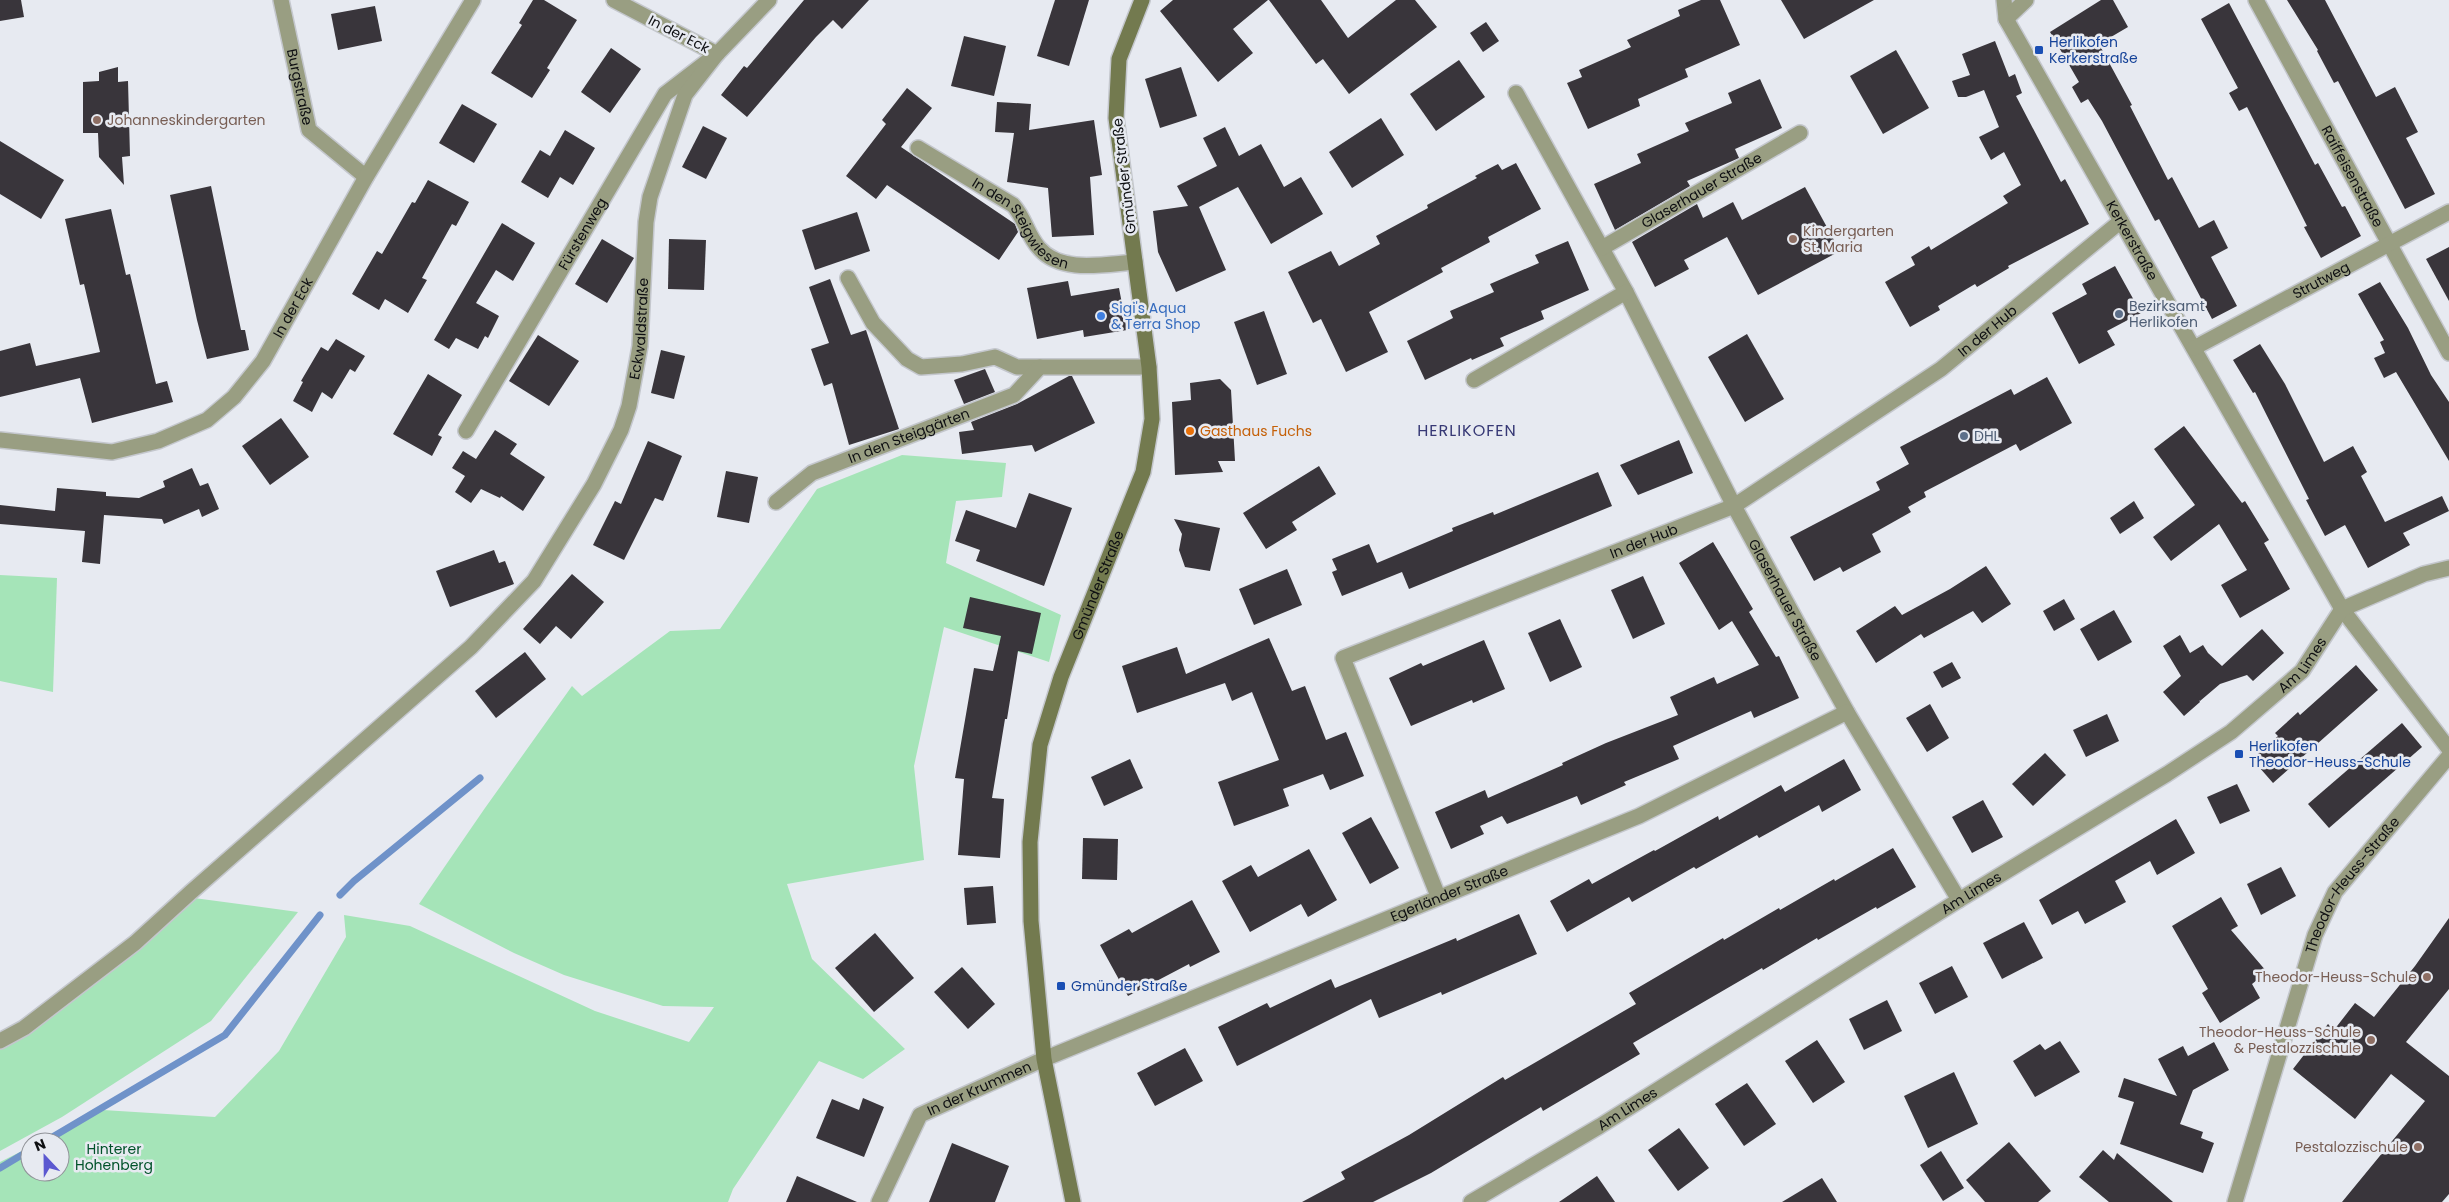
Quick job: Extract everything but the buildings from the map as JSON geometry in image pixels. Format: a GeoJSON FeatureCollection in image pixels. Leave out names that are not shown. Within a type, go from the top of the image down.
{"type":"FeatureCollection","features":[{"type":"Feature","properties":{"kind":"main road","name":"Gmünder Straße"},"geometry":{"type":"LineString","coordinates":[[1073,1202],[1044,1059],[1031,921],[1030,842],[1040,745],[1061,677],[1143,472],[1152,419],[1149,367],[1116,118],[1119,59],[1142,0]]}},
{"type":"Feature","properties":{"kind":"street","name":"Burgstraße"},"geometry":{"type":"LineString","coordinates":[[281,0],[310,130],[366,177]]}},
{"type":"Feature","properties":{"kind":"street","name":"In der Eck"},"geometry":{"type":"LineString","coordinates":[[0,440],[112,452],[158,442],[207,420],[234,397],[263,361],[366,177],[473,0]]}},
{"type":"Feature","properties":{"kind":"street","name":"In der Eck"},"geometry":{"type":"LineString","coordinates":[[614,0],[717,54]]}},
{"type":"Feature","properties":{"kind":"street","name":"Eckwaldstraße"},"geometry":{"type":"LineString","coordinates":[[0,1041],[24,1028],[135,943],[190,892],[471,646],[534,581],[594,484],[621,430],[629,406],[640,346],[646,222],[650,197],[685,95],[717,54],[769,0]]}},
{"type":"Feature","properties":{"kind":"street","name":"Kerkerstraße"},"geometry":{"type":"LineString","coordinates":[[2004,0],[2006,20],[2342,609]]}},
{"type":"Feature","properties":{"kind":"street"},"geometry":{"type":"LineString","coordinates":[[2006,20],[2026,0]]}},
{"type":"Feature","properties":{"kind":"street","name":"Raiffeisenstraße"},"geometry":{"type":"LineString","coordinates":[[2256,0],[2449,353]]}},
{"type":"Feature","properties":{"kind":"street","name":"Fürstenweg"},"geometry":{"type":"LineString","coordinates":[[466,431],[665,94],[717,54]]}},
{"type":"Feature","properties":{"kind":"street","name":"Glaserhauer Straße"},"geometry":{"type":"LineString","coordinates":[[1516,93],[1626,292],[1734,506],[1847,712],[1959,900]]}},
{"type":"Feature","properties":{"kind":"street","name":"Glaserhauer Straße"},"geometry":{"type":"LineString","coordinates":[[1602,248],[1800,133]]}},
{"type":"Feature","properties":{"kind":"street","name":"In den Steigwiesen"},"geometry":{"type":"LineString","coordinates":[[918,148],[1013,205],[1022,215],[1028,233],[1040,249],[1061,262],[1089,266],[1135,262]]}},
{"type":"Feature","properties":{"kind":"street","name":"Strutweg"},"geometry":{"type":"LineString","coordinates":[[2194,348],[2449,212]]}},
{"type":"Feature","properties":{"kind":"street","name":"In der Hub"},"geometry":{"type":"LineString","coordinates":[[1438,896],[1344,658],[1734,506],[1941,369],[2121,221]]}},
{"type":"Feature","properties":{"kind":"street"},"geometry":{"type":"LineString","coordinates":[[848,278],[873,323],[901,354],[921,367],[962,364],[995,357],[1018,367],[1149,367]]}},
{"type":"Feature","properties":{"kind":"street"},"geometry":{"type":"LineString","coordinates":[[1474,380],[1626,292]]}},
{"type":"Feature","properties":{"kind":"street","name":"In den Steiggärten"},"geometry":{"type":"LineString","coordinates":[[776,502],[812,472],[1014,395],[1040,367]]}},
{"type":"Feature","properties":{"kind":"street"},"geometry":{"type":"LineString","coordinates":[[2449,568],[2424,574],[2342,609],[2449,749]]}},
{"type":"Feature","properties":{"kind":"street","name":"Am Limes"},"geometry":{"type":"LineString","coordinates":[[1471,1202],[1600,1126],[1959,900],[2167,774],[2232,732],[2302,671],[2342,609]]}},
{"type":"Feature","properties":{"kind":"street","name":"Egerländer Straße"},"geometry":{"type":"LineString","coordinates":[[1044,1059],[1438,896],[1639,816],[1847,712]]}},
{"type":"Feature","properties":{"kind":"street","name":"Theodor-Heuss-Straße"},"geometry":{"type":"LineString","coordinates":[[2235,1202],[2315,935],[2335,892],[2449,756]]}},
{"type":"Feature","properties":{"kind":"street","name":"In der Krummen"},"geometry":{"type":"LineString","coordinates":[[879,1202],[920,1115],[1044,1059]]}},
{"type":"Feature","properties":{"kind":"green space","name":"Hinterer Hohenberg"},"geometry":{"type":"Polygon","coordinates":[[[902,455],[1006,463],[1002,497],[956,501],[946,563],[1061,615],[1049,662],[944,627],[914,766],[924,860],[787,884],[812,959],[905,1049],[863,1079],[819,1061],[733,1189],[728,1202],[0,1202],[0,1162],[20,1152],[20,1182],[70,1182],[70,1132],[59,1132],[103,1110],[215,1117],[279,1051],[346,937],[344,915],[410,926],[595,1011],[689,1042],[714,1007],[663,1006],[564,975],[514,953],[419,904],[572,686],[582,696],[670,631],[720,629],[817,489],[902,455]]]}},
{"type":"Feature","properties":{"kind":"green space"},"geometry":{"type":"Polygon","coordinates":[[[0,575],[57,578],[53,692],[0,681],[0,575]]]}},
{"type":"Feature","properties":{"kind":"green space"},"geometry":{"type":"Polygon","coordinates":[[[194,898],[298,912],[211,1021],[62,1117],[35,1132],[20,1132],[20,1140],[0,1151],[0,1045],[194,898]]]}},
{"type":"Feature","properties":{"kind":"waterway"},"geometry":{"type":"LineString","coordinates":[[340,895],[354,881],[480,778]]}},
{"type":"Feature","properties":{"kind":"waterway"},"geometry":{"type":"LineString","coordinates":[[61,1132],[225,1035],[320,915]]}},
{"type":"Feature","properties":{"kind":"waterway"},"geometry":{"type":"LineString","coordinates":[[0,1168],[20,1156]]}},
{"type":"Feature","properties":{"kind":"place","name":"Herlikofen Kerkerstraße"},"geometry":{"type":"Point","coordinates":[2039,50]}},
{"type":"Feature","properties":{"kind":"place","name":"Johanneskindergarten"},"geometry":{"type":"Point","coordinates":[97,120]}},
{"type":"Feature","properties":{"kind":"place","name":"Kindergarten St. Maria"},"geometry":{"type":"Point","coordinates":[1793,239]}},
{"type":"Feature","properties":{"kind":"place","name":"Bezirksamt Herlikofen"},"geometry":{"type":"Point","coordinates":[2119,314]}},
{"type":"Feature","properties":{"kind":"place","name":"Sigi's Aqua & Terra Shop"},"geometry":{"type":"Point","coordinates":[1101,316]}},
{"type":"Feature","properties":{"kind":"place","name":"Gasthaus Fuchs"},"geometry":{"type":"Point","coordinates":[1190,431]}},
{"type":"Feature","properties":{"kind":"place","name":"DHL"},"geometry":{"type":"Point","coordinates":[1964,436]}},
{"type":"Feature","properties":{"kind":"place","name":"Herlikofen Theodor-Heuss-Schule"},"geometry":{"type":"Point","coordinates":[2239,754]}},
{"type":"Feature","properties":{"kind":"place","name":"Theodor-Heuss-Schule"},"geometry":{"type":"Point","coordinates":[2427,977]}},
{"type":"Feature","properties":{"kind":"place","name":"Gmünder Straße"},"geometry":{"type":"Point","coordinates":[1061,986]}},
{"type":"Feature","properties":{"kind":"place","name":"Theodor-Heuss-Schule & Pestalozzischule"},"geometry":{"type":"Point","coordinates":[2371,1040]}},
{"type":"Feature","properties":{"kind":"place","name":"Pestalozzischule"},"geometry":{"type":"Point","coordinates":[2418,1147]}},
{"type":"Feature","properties":{"kind":"district","name":"HERLIKOFEN"},"geometry":{"type":"Point","coordinates":[1467,430]}}]}
